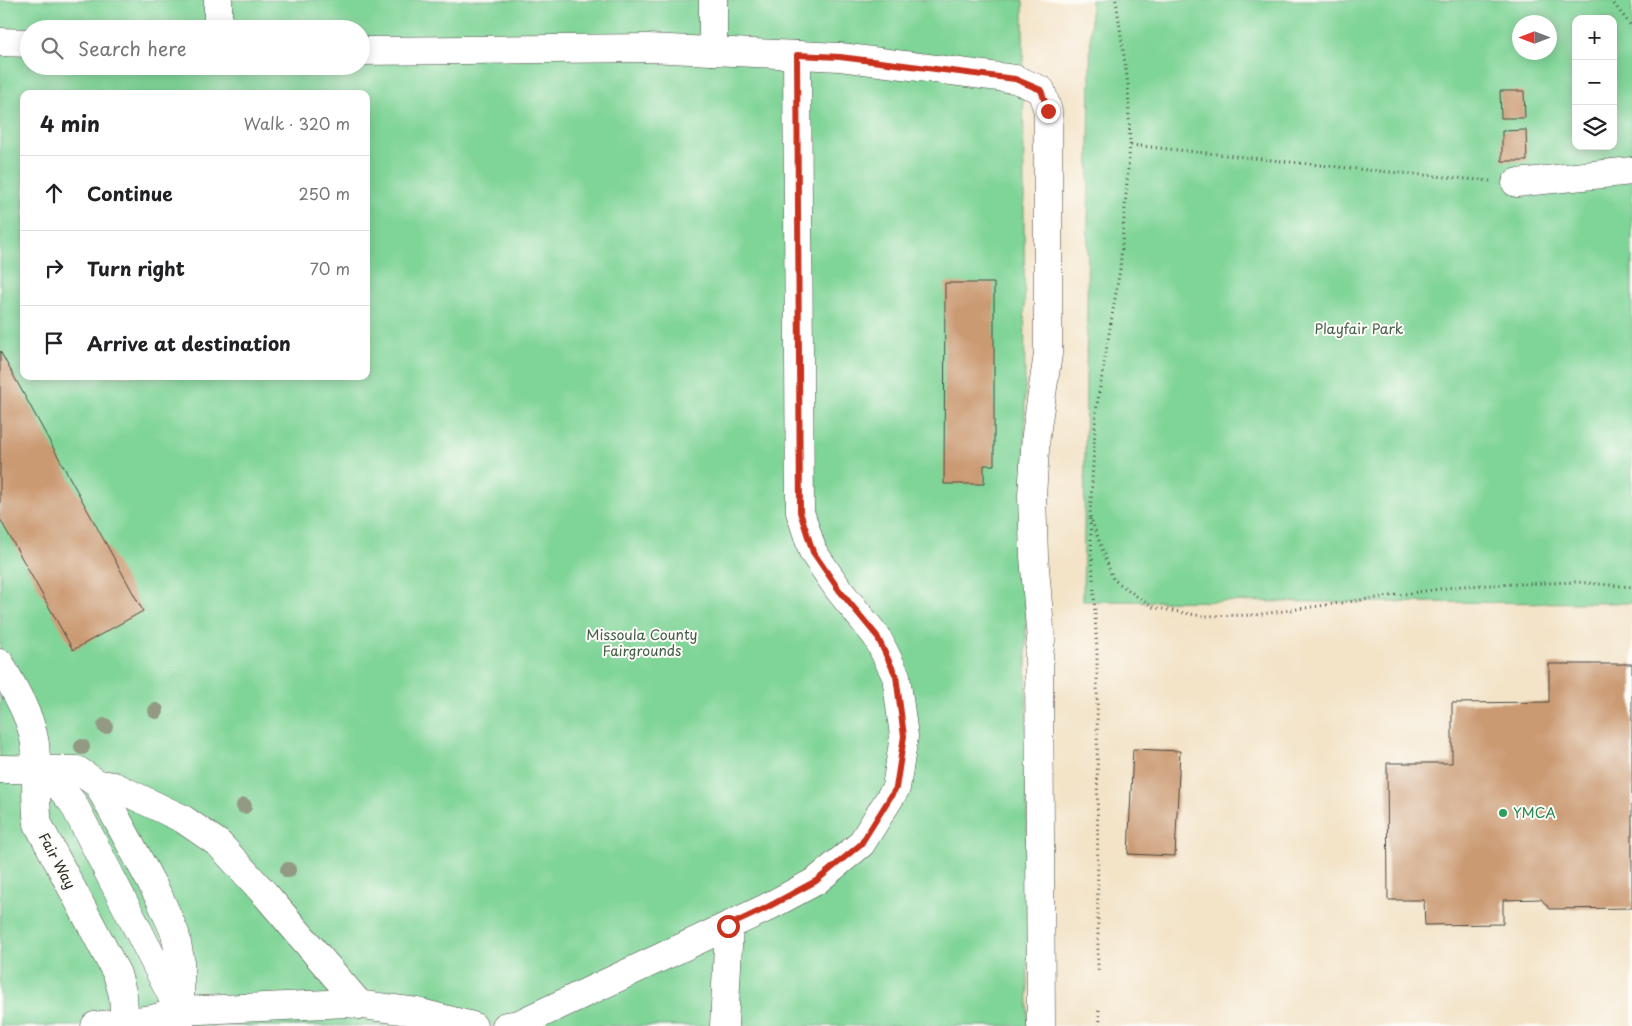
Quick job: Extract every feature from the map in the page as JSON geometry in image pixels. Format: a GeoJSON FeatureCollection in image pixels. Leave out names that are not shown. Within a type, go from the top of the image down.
{"type":"FeatureCollection","features":[{"type":"Feature","properties":{"kind":"street"},"geometry":{"type":"LineString","coordinates":[[218,0],[218,20]]}},
{"type":"Feature","properties":{"kind":"street"},"geometry":{"type":"LineString","coordinates":[[713,0],[713,51]]}},
{"type":"Feature","properties":{"kind":"street"},"geometry":{"type":"LineString","coordinates":[[0,42],[20,43]]}},
{"type":"Feature","properties":{"kind":"street"},"geometry":{"type":"LineString","coordinates":[[370,51],[648,48],[840,57],[1015,79],[1041,90],[1048,111],[1048,354],[1036,434],[1032,496],[1034,556],[1041,640],[1041,1026]]}},
{"type":"Feature","properties":{"kind":"street"},"geometry":{"type":"LineString","coordinates":[[506,1026],[520,1024],[764,909],[816,881],[861,844],[896,788],[904,736],[896,676],[877,636],[839,590],[813,552],[800,512],[797,55]]}},
{"type":"Feature","properties":{"kind":"street"},"geometry":{"type":"LineString","coordinates":[[1516,183],[1632,171]]}},
{"type":"Feature","properties":{"kind":"street","name":"Fair Way"},"geometry":{"type":"LineString","coordinates":[[0,663],[30,723],[35,744],[35,803],[38,824],[117,974],[123,995],[125,1024]]}},
{"type":"Feature","properties":{"kind":"street"},"geometry":{"type":"LineString","coordinates":[[0,769],[77,770],[98,784],[114,786],[183,819],[220,844],[360,1005]]}},
{"type":"Feature","properties":{"kind":"street"},"geometry":{"type":"LineString","coordinates":[[36,769],[57,784],[73,803],[180,1018]]}},
{"type":"Feature","properties":{"kind":"street"},"geometry":{"type":"LineString","coordinates":[[98,784],[160,899],[175,933],[180,959],[180,1018]]}},
{"type":"Feature","properties":{"kind":"street"},"geometry":{"type":"LineString","coordinates":[[724,1026],[728,926]]}},
{"type":"Feature","properties":{"kind":"street"},"geometry":{"type":"LineString","coordinates":[[95,1026],[125,1024],[153,1018],[180,1018],[348,1003],[417,1012],[473,1026]]}},
{"type":"Feature","properties":{"kind":"path"},"geometry":{"type":"LineString","coordinates":[[1098,972],[1097,652],[1090,516],[1096,411],[1120,269],[1130,145],[1128,84],[1116,0]]}},
{"type":"Feature","properties":{"kind":"path"},"geometry":{"type":"LineString","coordinates":[[1611,0],[1632,27]]}},
{"type":"Feature","properties":{"kind":"path"},"geometry":{"type":"LineString","coordinates":[[1130,145],[1348,168],[1516,183]]}},
{"type":"Feature","properties":{"kind":"path"},"geometry":{"type":"LineString","coordinates":[[1090,516],[1112,579],[1152,606],[1201,616],[1255,615],[1461,586],[1577,582],[1632,587]]}},
{"type":"Feature","properties":{"kind":"path"},"geometry":{"type":"LineString","coordinates":[[1099,1010],[1100,1026]]}},
{"type":"Feature","properties":{"kind":"green space","name":"Missoula County Fairgrounds"},"geometry":{"type":"Polygon","coordinates":[[[0,0],[1023,0],[1028,1026],[0,1026],[0,0]]]}},
{"type":"Feature","properties":{"kind":"green space","name":"Playfair Park"},"geometry":{"type":"Polygon","coordinates":[[[1091,0],[1632,0],[1632,603],[1083,601],[1091,0]]]}},
{"type":"Feature","properties":{"kind":"building"},"geometry":{"type":"Polygon","coordinates":[[[1500,91],[1524,91],[1525,118],[1501,118],[1500,91]]]}},
{"type":"Feature","properties":{"kind":"building"},"geometry":{"type":"Polygon","coordinates":[[[1526,130],[1527,161],[1502,161],[1502,131],[1526,130]]]}},
{"type":"Feature","properties":{"kind":"building"},"geometry":{"type":"Polygon","coordinates":[[[945,283],[994,283],[994,465],[984,465],[984,484],[944,484],[945,283]]]}},
{"type":"Feature","properties":{"kind":"building"},"geometry":{"type":"Polygon","coordinates":[[[0,351],[143,611],[73,650],[0,519],[0,351]]]}},
{"type":"Feature","properties":{"kind":"building"},"geometry":{"type":"Polygon","coordinates":[[[1549,664],[1632,664],[1632,908],[1550,909],[1541,899],[1503,900],[1503,924],[1425,925],[1424,900],[1388,900],[1387,763],[1452,763],[1452,703],[1549,702],[1549,664]]]}},
{"type":"Feature","properties":{"kind":"building"},"geometry":{"type":"Polygon","coordinates":[[[1133,749],[1180,751],[1175,856],[1128,854],[1133,749]]]}},
{"type":"Feature","properties":{"kind":"place","name":"YMCA"},"geometry":{"type":"Point","coordinates":[1503,813]}},
{"type":"Feature","properties":{"kind":"route"},"geometry":{"type":"LineString","coordinates":[[728,926],[816,881],[861,844],[896,788],[904,736],[896,676],[877,636],[839,590],[813,552],[800,512],[798,436],[797,55],[840,57],[1015,79],[1041,90],[1048,111]]}}]}
